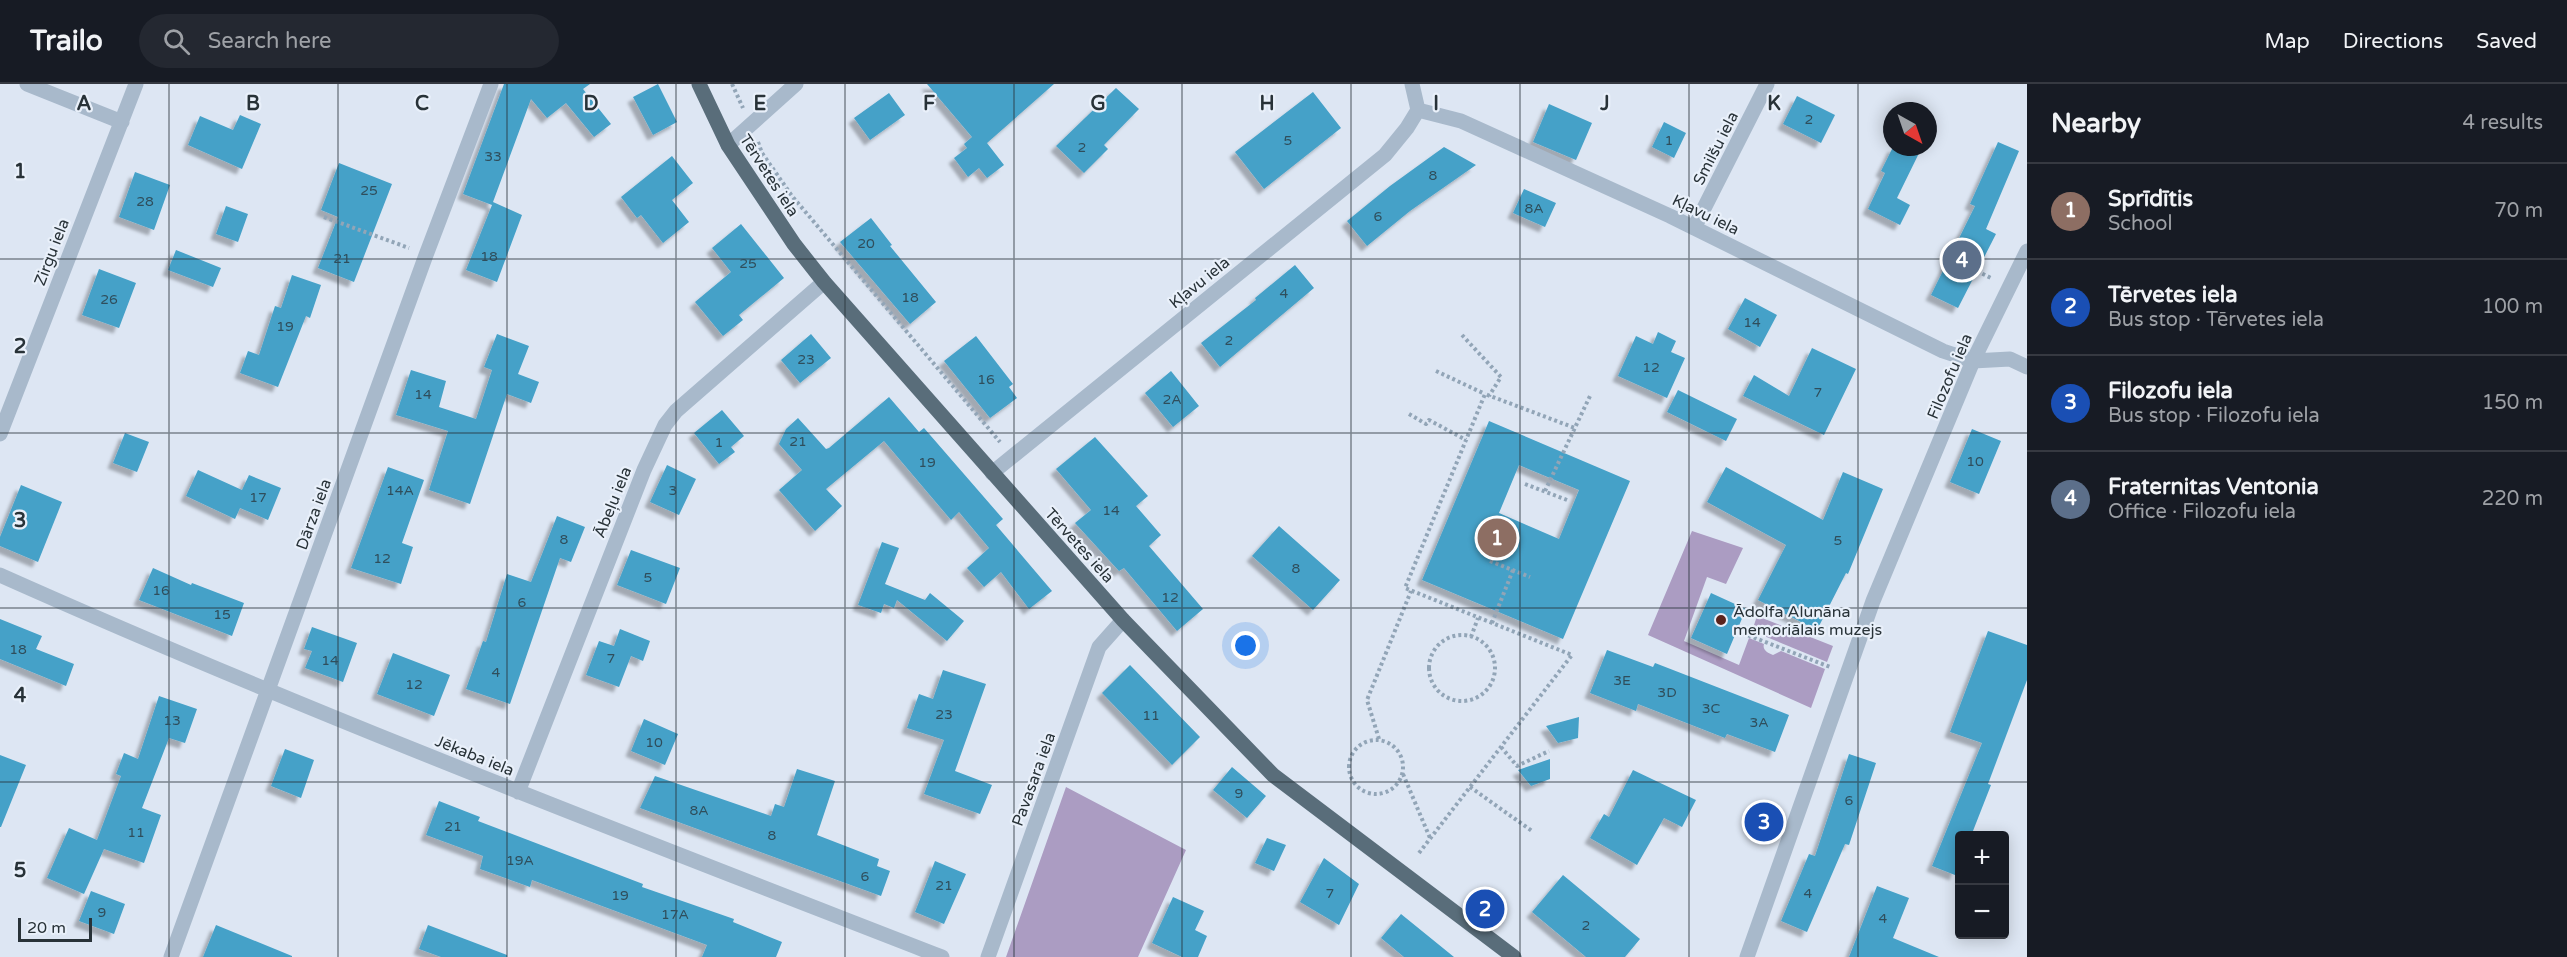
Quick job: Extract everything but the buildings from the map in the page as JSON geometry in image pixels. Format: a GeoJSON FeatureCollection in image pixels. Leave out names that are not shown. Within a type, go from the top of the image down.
{"type":"FeatureCollection","features":[{"type":"Feature","properties":{"kind":"main road","name":"Tērvetes iela"},"geometry":{"type":"LineString","coordinates":[[699,84],[728,145],[794,244],[824,282],[1123,620],[1273,775],[1514,957]]}},
{"type":"Feature","properties":{"kind":"street"},"geometry":{"type":"LineString","coordinates":[[27,84],[122,122]]}},
{"type":"Feature","properties":{"kind":"street","name":"Zirgu iela"},"geometry":{"type":"LineString","coordinates":[[0,434],[136,84]]}},
{"type":"Feature","properties":{"kind":"street","name":"Dārza iela"},"geometry":{"type":"LineString","coordinates":[[171,957],[426,255],[491,84]]}},
{"type":"Feature","properties":{"kind":"street"},"geometry":{"type":"LineString","coordinates":[[728,145],[796,84]]}},
{"type":"Feature","properties":{"kind":"street"},"geometry":{"type":"LineString","coordinates":[[1412,84],[1418,110]]}},
{"type":"Feature","properties":{"kind":"street","name":"Smilšu iela"},"geometry":{"type":"LineString","coordinates":[[1694,228],[1767,84]]}},
{"type":"Feature","properties":{"kind":"street","name":"Kļavu iela"},"geometry":{"type":"LineString","coordinates":[[992,473],[1385,155],[1418,110],[1461,121],[1694,228],[1943,351],[1973,361]]}},
{"type":"Feature","properties":{"kind":"street","name":"Filozofu iela"},"geometry":{"type":"LineString","coordinates":[[1747,957],[1873,601],[1973,361],[2027,251]]}},
{"type":"Feature","properties":{"kind":"street","name":"Ābeļu iela"},"geometry":{"type":"LineString","coordinates":[[518,792],[644,470],[665,425],[676,411],[824,282]]}},
{"type":"Feature","properties":{"kind":"street"},"geometry":{"type":"LineString","coordinates":[[1973,361],[2010,359],[2027,367]]}},
{"type":"Feature","properties":{"kind":"street","name":"Jēkaba iela"},"geometry":{"type":"LineString","coordinates":[[0,575],[267,691],[518,792],[942,957]]}},
{"type":"Feature","properties":{"kind":"street","name":"Pavasara iela"},"geometry":{"type":"LineString","coordinates":[[988,957],[1099,647],[1123,620]]}},
{"type":"Feature","properties":{"kind":"path"},"geometry":{"type":"LineString","coordinates":[[732,84],[762,153],[792,196],[1012,456]]}},
{"type":"Feature","properties":{"kind":"path"},"geometry":{"type":"LineString","coordinates":[[324,217],[426,255]]}},
{"type":"Feature","properties":{"kind":"path"},"geometry":{"type":"LineString","coordinates":[[1977,271],[1994,279]]}},
{"type":"Feature","properties":{"kind":"path"},"geometry":{"type":"LineString","coordinates":[[1419,853],[1572,655],[1405,588],[1466,440],[1487,395],[1501,377],[1462,335]]}},
{"type":"Feature","properties":{"kind":"path"},"geometry":{"type":"LineString","coordinates":[[1436,371],[1487,395],[1575,428]]}},
{"type":"Feature","properties":{"kind":"path"},"geometry":{"type":"LineString","coordinates":[[1545,491],[1590,396]]}},
{"type":"Feature","properties":{"kind":"path"},"geometry":{"type":"LineString","coordinates":[[1408,414],[1426,424],[1429,420],[1466,440]]}},
{"type":"Feature","properties":{"kind":"path"},"geometry":{"type":"LineString","coordinates":[[1526,483],[1567,500]]}},
{"type":"Feature","properties":{"kind":"path"},"geometry":{"type":"LineString","coordinates":[[1490,561],[1530,577]]}},
{"type":"Feature","properties":{"kind":"path"},"geometry":{"type":"LineString","coordinates":[[1492,623],[1513,570]]}},
{"type":"Feature","properties":{"kind":"path"},"geometry":{"type":"LineString","coordinates":[[1379,739],[1367,700],[1411,591]]}},
{"type":"Feature","properties":{"kind":"path"},"geometry":{"type":"LineString","coordinates":[[1471,637],[1478,617]]}},
{"type":"Feature","properties":{"kind":"path"},"geometry":{"type":"LineString","coordinates":[[1737,631],[1834,669]]}},
{"type":"Feature","properties":{"kind":"path"},"geometry":{"type":"LineString","coordinates":[[1471,637],[1488,648],[1493,657],[1494,677],[1483,694],[1464,701],[1454,700],[1436,689],[1429,670],[1431,660],[1442,643],[1451,638],[1471,637]]}},
{"type":"Feature","properties":{"kind":"path"},"geometry":{"type":"LineString","coordinates":[[1403,774],[1399,783],[1383,793],[1365,792],[1357,786],[1349,769],[1354,751],[1369,740],[1379,739],[1388,742],[1402,755],[1403,774],[1430,838]]}},
{"type":"Feature","properties":{"kind":"path"},"geometry":{"type":"LineString","coordinates":[[1501,747],[1517,766],[1549,751]]}},
{"type":"Feature","properties":{"kind":"path"},"geometry":{"type":"LineString","coordinates":[[1470,787],[1532,831]]}},
{"type":"Feature","properties":{"kind":"shaded area"},"geometry":{"type":"Polygon","coordinates":[[[1692,531],[1743,548],[1726,584],[1707,577],[1684,641],[1739,665],[1749,638],[1764,644],[1765,650],[1773,655],[1781,651],[1825,669],[1811,708],[1648,635],[1692,531]]]}},
{"type":"Feature","properties":{"kind":"shaded area"},"geometry":{"type":"Polygon","coordinates":[[[1757,616],[1833,646],[1827,662],[1752,631],[1757,616]]]}},
{"type":"Feature","properties":{"kind":"shaded area"},"geometry":{"type":"Polygon","coordinates":[[[1066,787],[1186,850],[1138,957],[1006,957],[1066,787]]]}},
{"type":"Feature","properties":{"kind":"place","name":"Fraternitas Ventonia"},"geometry":{"type":"Point","coordinates":[1962,260]}},
{"type":"Feature","properties":{"kind":"place","name":"Sprīdītis"},"geometry":{"type":"Point","coordinates":[1497,538]}},
{"type":"Feature","properties":{"kind":"place","name":"Ādolfa Alunāna memoriālais muzejs"},"geometry":{"type":"Point","coordinates":[1721,620]}},
{"type":"Feature","properties":{"kind":"place","name":"Filozofu iela"},"geometry":{"type":"Point","coordinates":[1764,822]}},
{"type":"Feature","properties":{"kind":"place","name":"Tērvetes iela"},"geometry":{"type":"Point","coordinates":[1485,909]}}]}
